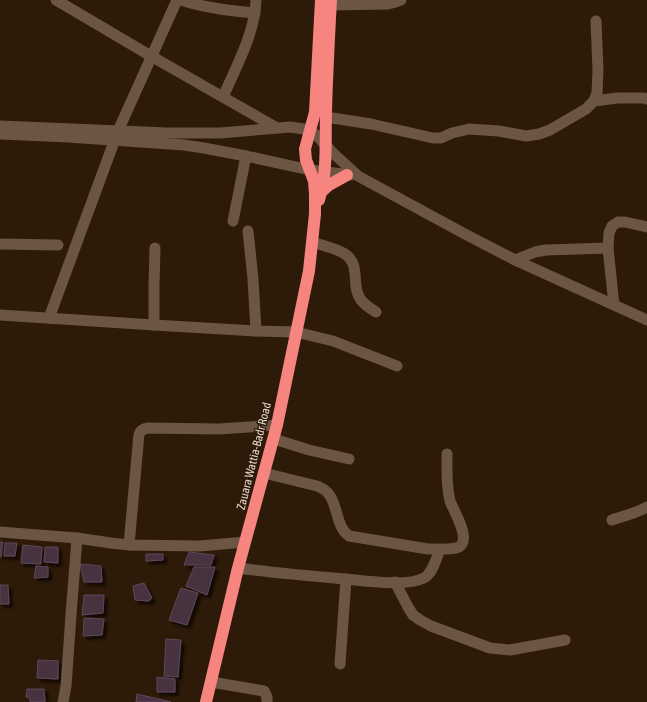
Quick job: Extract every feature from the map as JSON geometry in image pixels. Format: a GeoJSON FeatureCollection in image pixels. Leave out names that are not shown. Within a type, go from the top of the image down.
{"type":"FeatureCollection","features":[{"type":"Feature","properties":{"kind":"highway"},"geometry":{"type":"LineString","coordinates":[[315,214],[325,171],[327,2]]}},
{"type":"Feature","properties":{"kind":"highway"},"geometry":{"type":"LineString","coordinates":[[315,214],[314,181],[306,160],[305,149],[314,116],[327,2]]}},
{"type":"Feature","properties":{"kind":"highway"},"geometry":{"type":"LineString","coordinates":[[321,192],[329,184],[352,176]]}},
{"type":"Feature","properties":{"kind":"highway","name":"Zauara Wattia-Badr Road"},"geometry":{"type":"LineString","coordinates":[[206,702],[238,568],[274,439],[309,271],[315,214]]}},
{"type":"Feature","properties":{"kind":"street"},"geometry":{"type":"LineString","coordinates":[[56,0],[276,128]]}},
{"type":"Feature","properties":{"kind":"street"},"geometry":{"type":"LineString","coordinates":[[49,318],[116,136],[177,0]]}},
{"type":"Feature","properties":{"kind":"street"},"geometry":{"type":"LineString","coordinates":[[181,0],[206,7],[255,13]]}},
{"type":"Feature","properties":{"kind":"street"},"geometry":{"type":"LineString","coordinates":[[223,97],[248,38],[255,13],[256,0]]}},
{"type":"Feature","properties":{"kind":"street"},"geometry":{"type":"LineString","coordinates":[[327,2],[388,4],[401,0]]}},
{"type":"Feature","properties":{"kind":"street"},"geometry":{"type":"LineString","coordinates":[[326,118],[371,124],[433,138],[441,138],[452,133],[474,129],[499,131],[526,136],[539,134],[550,130],[586,109],[594,101],[597,93],[598,70],[596,21]]}},
{"type":"Feature","properties":{"kind":"street"},"geometry":{"type":"LineString","coordinates":[[594,101],[617,98],[647,99]]}},
{"type":"Feature","properties":{"kind":"street"},"geometry":{"type":"LineString","coordinates":[[0,126],[116,136],[184,145],[246,156],[310,170],[352,176],[514,260],[647,320]]}},
{"type":"Feature","properties":{"kind":"street"},"geometry":{"type":"LineString","coordinates":[[0,134],[68,137],[116,136],[148,133],[220,133],[276,128],[297,128],[310,130],[326,145],[352,176]]}},
{"type":"Feature","properties":{"kind":"street"},"geometry":{"type":"LineString","coordinates":[[232,221],[246,156]]}},
{"type":"Feature","properties":{"kind":"street"},"geometry":{"type":"LineString","coordinates":[[614,305],[608,248],[609,233],[612,226],[618,222],[625,222],[647,228]]}},
{"type":"Feature","properties":{"kind":"street"},"geometry":{"type":"LineString","coordinates":[[248,231],[256,331]]}},
{"type":"Feature","properties":{"kind":"street"},"geometry":{"type":"LineString","coordinates":[[312,242],[344,253],[350,259],[354,264],[356,271],[358,293],[361,300],[376,312]]}},
{"type":"Feature","properties":{"kind":"street"},"geometry":{"type":"LineString","coordinates":[[0,244],[58,245]]}},
{"type":"Feature","properties":{"kind":"street"},"geometry":{"type":"LineString","coordinates":[[154,324],[155,248]]}},
{"type":"Feature","properties":{"kind":"street"},"geometry":{"type":"LineString","coordinates":[[514,260],[535,252],[546,250],[608,248]]}},
{"type":"Feature","properties":{"kind":"street"},"geometry":{"type":"LineString","coordinates":[[0,315],[256,331],[296,332],[333,341],[397,366]]}},
{"type":"Feature","properties":{"kind":"street"},"geometry":{"type":"LineString","coordinates":[[129,545],[140,431],[148,428],[219,429],[277,425]]}},
{"type":"Feature","properties":{"kind":"street"},"geometry":{"type":"LineString","coordinates":[[274,439],[309,450],[349,459]]}},
{"type":"Feature","properties":{"kind":"street"},"geometry":{"type":"LineString","coordinates":[[264,473],[323,489],[331,498],[343,532],[349,536],[410,546],[440,549],[455,548],[460,547],[462,544],[463,532],[451,502],[448,489],[447,454]]}},
{"type":"Feature","properties":{"kind":"street"},"geometry":{"type":"LineString","coordinates":[[612,520],[647,507]]}},
{"type":"Feature","properties":{"kind":"street"},"geometry":{"type":"LineString","coordinates":[[0,532],[77,538],[129,545],[200,546],[245,542]]}},
{"type":"Feature","properties":{"kind":"street"},"geometry":{"type":"LineString","coordinates":[[63,702],[67,678],[70,615],[77,538]]}},
{"type":"Feature","properties":{"kind":"street"},"geometry":{"type":"LineString","coordinates":[[238,568],[346,579],[416,582],[425,578],[430,573],[440,549]]}},
{"type":"Feature","properties":{"kind":"street"},"geometry":{"type":"LineString","coordinates":[[340,664],[346,579]]}},
{"type":"Feature","properties":{"kind":"street"},"geometry":{"type":"LineString","coordinates":[[395,582],[413,615],[420,620],[430,626],[490,648],[510,650],[566,640]]}},
{"type":"Feature","properties":{"kind":"street"},"geometry":{"type":"LineString","coordinates":[[211,682],[264,691],[267,697],[267,702]]}},
{"type":"Feature","properties":{"kind":"building"},"geometry":{"type":"Polygon","coordinates":[[[0,542],[3,542],[1,557],[0,557],[0,542]]]}},
{"type":"Feature","properties":{"kind":"building"},"geometry":{"type":"Polygon","coordinates":[[[5,543],[17,543],[15,556],[4,556],[5,543]]]}},
{"type":"Feature","properties":{"kind":"building"},"geometry":{"type":"Polygon","coordinates":[[[23,545],[42,547],[41,564],[21,563],[23,545]]]}},
{"type":"Feature","properties":{"kind":"building"},"geometry":{"type":"Polygon","coordinates":[[[45,547],[58,547],[58,563],[44,562],[45,547]]]}},
{"type":"Feature","properties":{"kind":"building"},"geometry":{"type":"Polygon","coordinates":[[[189,552],[214,555],[211,565],[184,565],[189,552]]]}},
{"type":"Feature","properties":{"kind":"building"},"geometry":{"type":"Polygon","coordinates":[[[146,554],[163,554],[163,560],[146,561],[146,554]]]}},
{"type":"Feature","properties":{"kind":"building"},"geometry":{"type":"Polygon","coordinates":[[[80,564],[101,566],[102,582],[84,582],[80,564]]]}},
{"type":"Feature","properties":{"kind":"building"},"geometry":{"type":"Polygon","coordinates":[[[36,566],[48,567],[48,577],[34,578],[36,566]]]}},
{"type":"Feature","properties":{"kind":"building"},"geometry":{"type":"Polygon","coordinates":[[[194,567],[215,567],[207,595],[186,586],[194,567]]]}},
{"type":"Feature","properties":{"kind":"building"},"geometry":{"type":"Polygon","coordinates":[[[144,583],[152,598],[149,601],[135,600],[133,586],[144,583]]]}},
{"type":"Feature","properties":{"kind":"building"},"geometry":{"type":"Polygon","coordinates":[[[0,585],[8,585],[9,604],[0,604],[0,585]]]}},
{"type":"Feature","properties":{"kind":"building"},"geometry":{"type":"Polygon","coordinates":[[[181,588],[198,593],[187,625],[169,620],[181,588]]]}},
{"type":"Feature","properties":{"kind":"building"},"geometry":{"type":"Polygon","coordinates":[[[84,595],[104,595],[103,613],[82,615],[84,595]]]}},
{"type":"Feature","properties":{"kind":"building"},"geometry":{"type":"Polygon","coordinates":[[[84,618],[104,619],[102,635],[83,636],[84,618]]]}},
{"type":"Feature","properties":{"kind":"building"},"geometry":{"type":"Polygon","coordinates":[[[166,639],[181,640],[178,677],[164,676],[166,639]]]}},
{"type":"Feature","properties":{"kind":"building"},"geometry":{"type":"Polygon","coordinates":[[[38,660],[58,661],[58,679],[37,678],[38,660]]]}},
{"type":"Feature","properties":{"kind":"building"},"geometry":{"type":"Polygon","coordinates":[[[157,677],[175,679],[175,692],[157,692],[157,677]]]}},
{"type":"Feature","properties":{"kind":"building"},"geometry":{"type":"Polygon","coordinates":[[[27,689],[44,689],[45,702],[30,702],[30,698],[26,697],[27,689]]]}},
{"type":"Feature","properties":{"kind":"building"},"geometry":{"type":"Polygon","coordinates":[[[137,694],[171,702],[136,702],[137,694]]]}}]}
